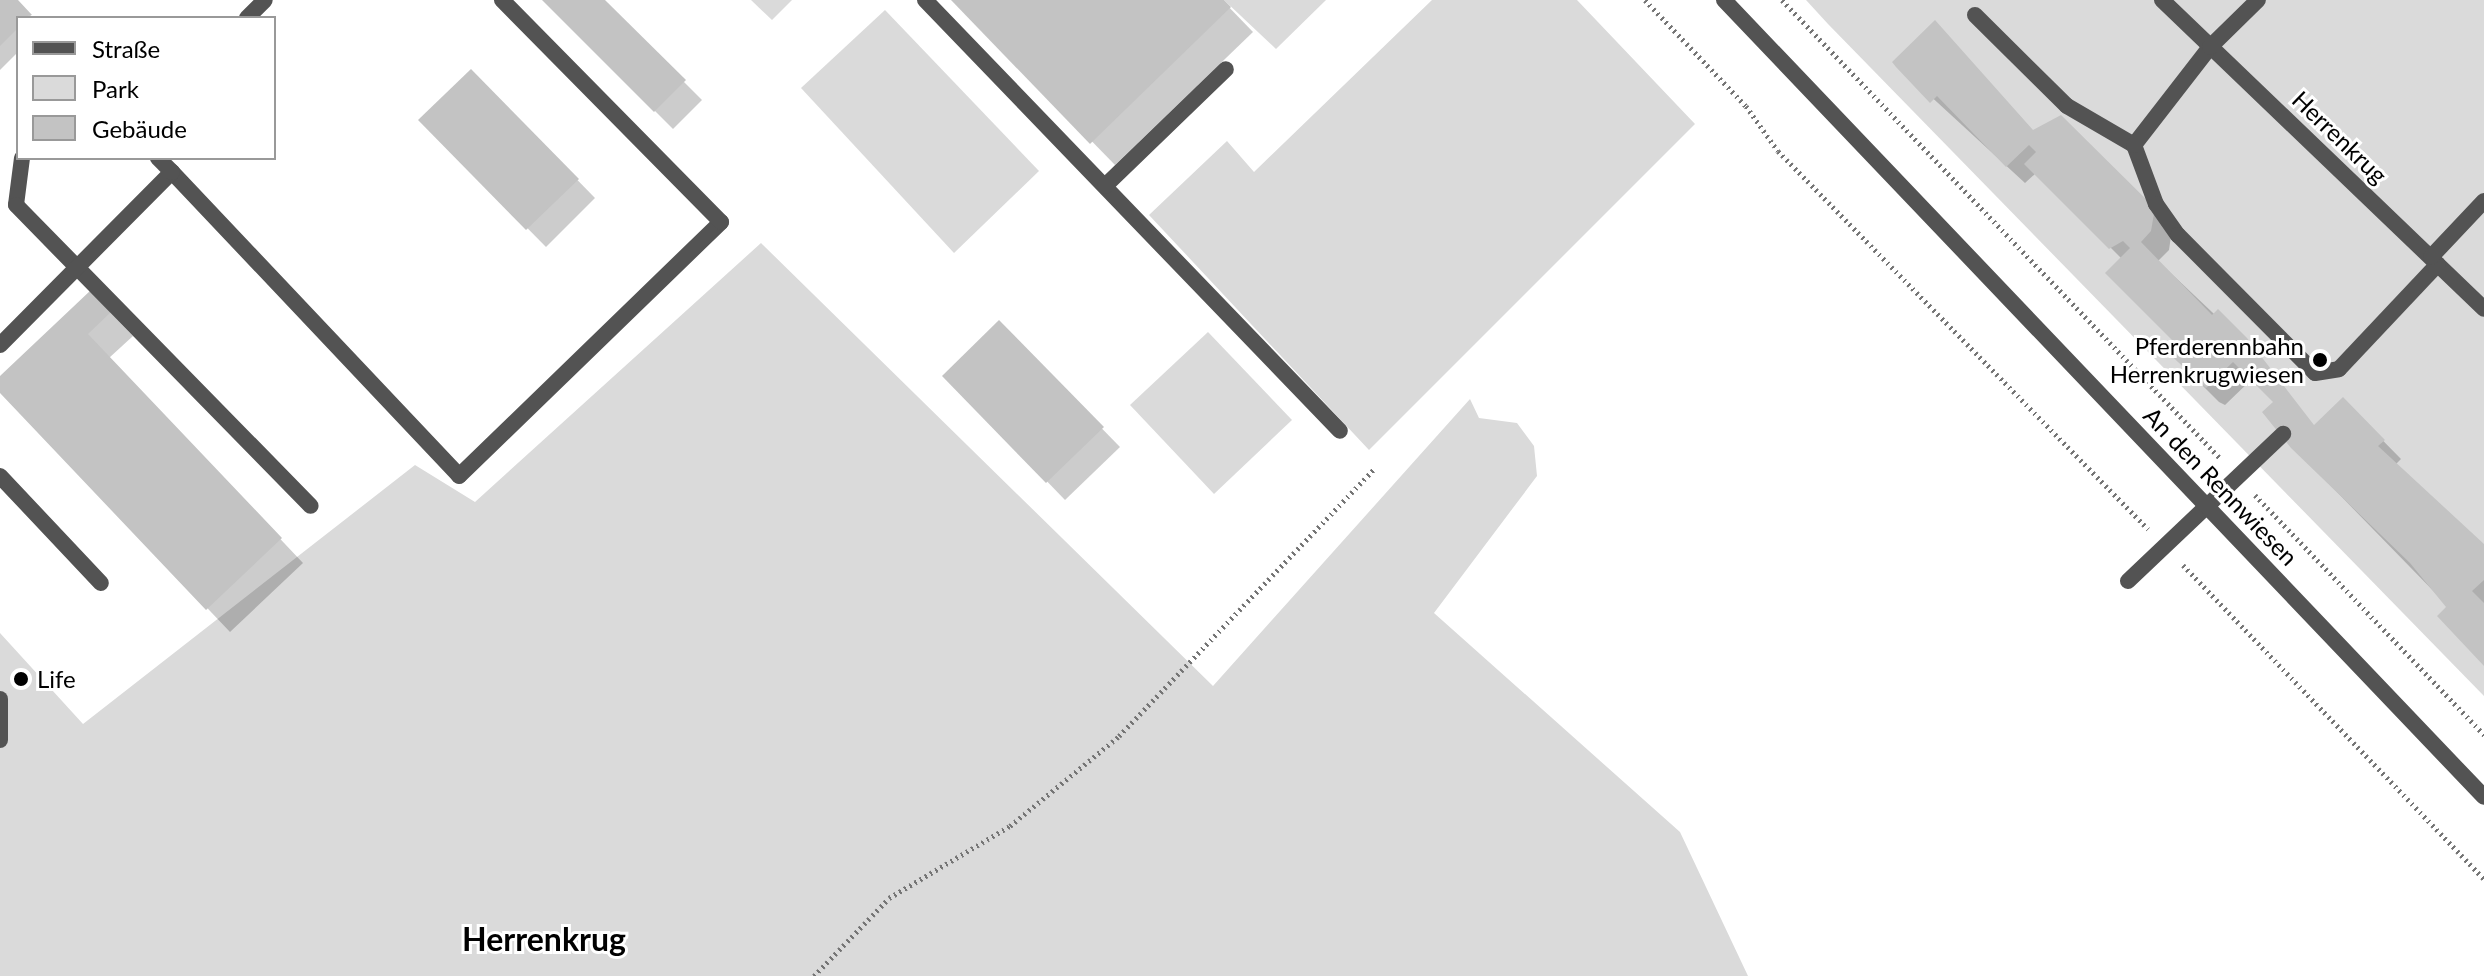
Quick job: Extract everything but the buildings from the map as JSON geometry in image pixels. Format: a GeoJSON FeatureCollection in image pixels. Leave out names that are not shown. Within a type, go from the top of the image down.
{"type":"FeatureCollection","features":[{"type":"Feature","properties":{"kind":"street"},"geometry":{"type":"LineString","coordinates":[[249,16],[265,0]]}},
{"type":"Feature","properties":{"kind":"street"},"geometry":{"type":"LineString","coordinates":[[160,160],[459,476],[721,222],[502,0]]}},
{"type":"Feature","properties":{"kind":"street"},"geometry":{"type":"LineString","coordinates":[[925,0],[1340,431]]}},
{"type":"Feature","properties":{"kind":"street","name":"An den Rennwiesen"},"geometry":{"type":"LineString","coordinates":[[1724,0],[2484,797]]}},
{"type":"Feature","properties":{"kind":"street","name":"Herrenkrug"},"geometry":{"type":"LineString","coordinates":[[2162,0],[2484,309]]}},
{"type":"Feature","properties":{"kind":"street"},"geometry":{"type":"LineString","coordinates":[[2134,145],[2210,47],[2258,0]]}},
{"type":"Feature","properties":{"kind":"street"},"geometry":{"type":"LineString","coordinates":[[1975,15],[2067,106],[2134,145],[2156,204],[2178,235],[2315,373],[2339,369],[2484,201]]}},
{"type":"Feature","properties":{"kind":"street"},"geometry":{"type":"LineString","coordinates":[[1105,186],[1226,69]]}},
{"type":"Feature","properties":{"kind":"street"},"geometry":{"type":"LineString","coordinates":[[22,160],[16,205],[311,506]]}},
{"type":"Feature","properties":{"kind":"street"},"geometry":{"type":"LineString","coordinates":[[0,345],[172,172]]}},
{"type":"Feature","properties":{"kind":"street"},"geometry":{"type":"LineString","coordinates":[[2128,581],[2283,434]]}},
{"type":"Feature","properties":{"kind":"street"},"geometry":{"type":"LineString","coordinates":[[0,476],[101,583]]}},
{"type":"Feature","properties":{"kind":"street"},"geometry":{"type":"LineString","coordinates":[[0,699],[0,740]]}},
{"type":"Feature","properties":{"kind":"path"},"geometry":{"type":"LineString","coordinates":[[1645,0],[1778,151],[2165,546],[2484,879]]}},
{"type":"Feature","properties":{"kind":"path"},"geometry":{"type":"LineString","coordinates":[[1782,0],[2484,735]]}},
{"type":"Feature","properties":{"kind":"path"},"geometry":{"type":"LineString","coordinates":[[814,976],[889,898],[1010,826],[1119,736],[1375,468]]}},
{"type":"Feature","properties":{"kind":"green space"},"geometry":{"type":"Polygon","coordinates":[[[751,0],[792,0],[772,20],[751,0]]]}},
{"type":"Feature","properties":{"kind":"green space"},"geometry":{"type":"Polygon","coordinates":[[[1224,0],[1326,0],[1276,49],[1224,0]]]}},
{"type":"Feature","properties":{"kind":"green space"},"geometry":{"type":"Polygon","coordinates":[[[1432,0],[1577,0],[1695,124],[1369,450],[1149,215],[1227,141],[1254,172],[1432,0]]]}},
{"type":"Feature","properties":{"kind":"green space","name":"Pferderennbahn Herrenkrugwiesen"},"geometry":{"type":"Polygon","coordinates":[[[1806,0],[2484,0],[2484,696],[1828,24],[1806,0]]]}},
{"type":"Feature","properties":{"kind":"green space"},"geometry":{"type":"Polygon","coordinates":[[[885,10],[1039,171],[954,253],[801,88],[885,10]]]}},
{"type":"Feature","properties":{"kind":"green space"},"geometry":{"type":"Polygon","coordinates":[[[761,243],[1213,686],[1470,399],[1479,418],[1517,423],[1534,446],[1537,476],[1434,613],[1680,832],[1748,976],[0,976],[0,633],[83,724],[415,465],[475,502],[761,243]]]}},
{"type":"Feature","properties":{"kind":"green space"},"geometry":{"type":"Polygon","coordinates":[[[1208,332],[1292,420],[1214,494],[1130,405],[1208,332]]]}},
{"type":"Feature","properties":{"kind":"place","name":"Pferderennbahn Herrenkrugwiesen"},"geometry":{"type":"Point","coordinates":[2320,360]}},
{"type":"Feature","properties":{"kind":"place","name":"Life"},"geometry":{"type":"Point","coordinates":[21,679]}},
{"type":"Feature","properties":{"kind":"district","name":"Herrenkrug"},"geometry":{"type":"Point","coordinates":[544,939]}}]}
